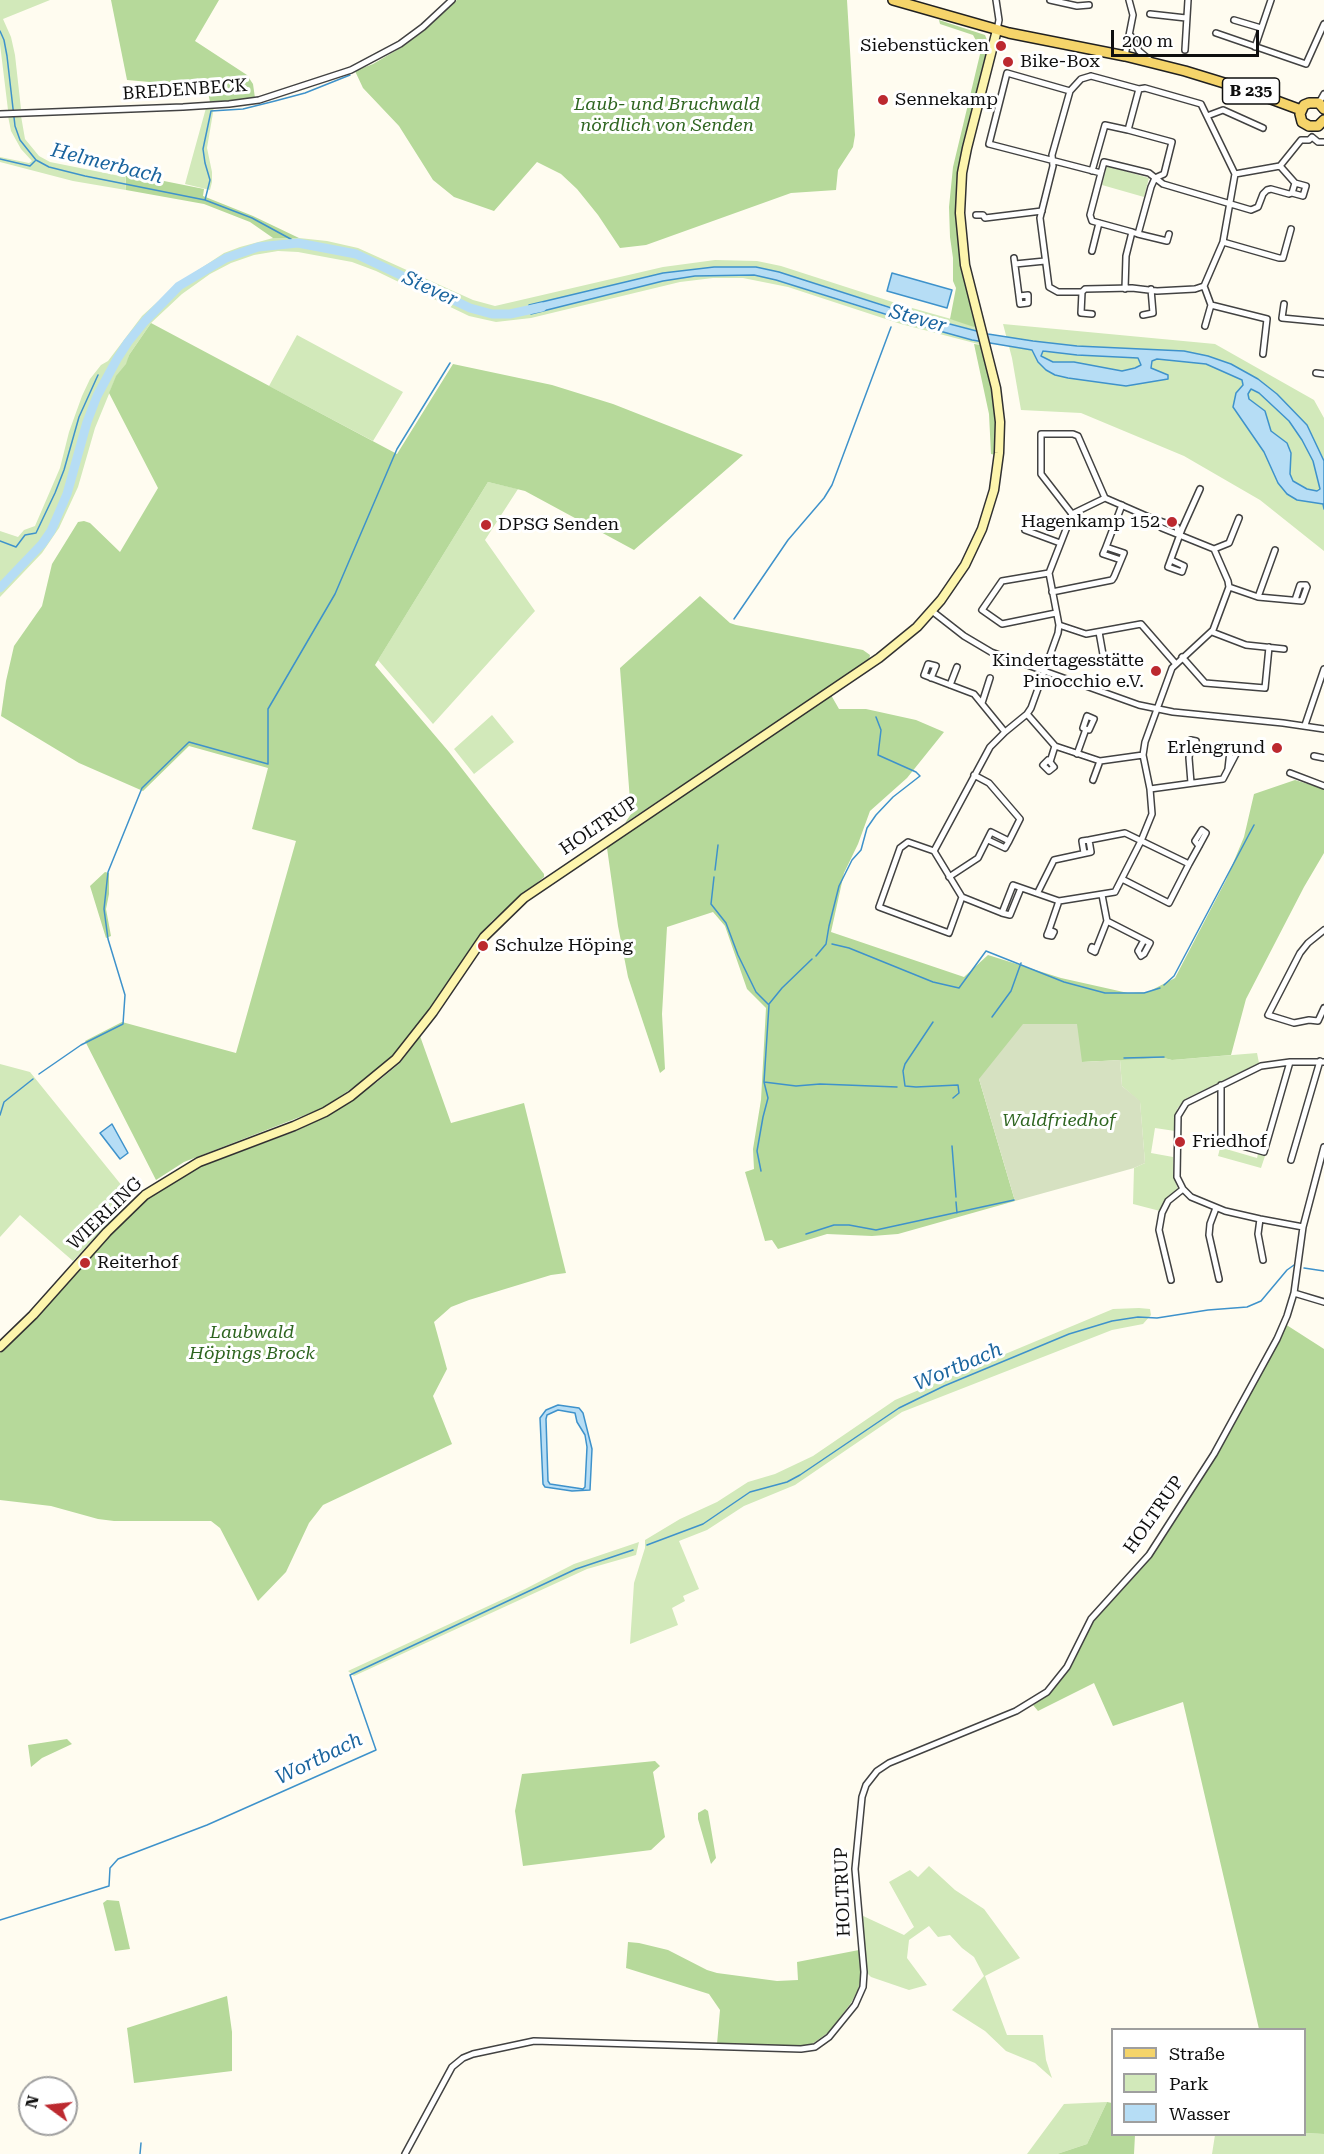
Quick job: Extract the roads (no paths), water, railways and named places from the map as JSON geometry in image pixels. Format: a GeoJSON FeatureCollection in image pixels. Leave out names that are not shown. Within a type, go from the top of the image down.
{"type":"FeatureCollection","features":[{"type":"Feature","properties":{"kind":"main road","name":"B 235"},"geometry":{"type":"LineString","coordinates":[[893,0],[997,30],[1153,63],[1216,80],[1301,110]]}},
{"type":"Feature","properties":{"kind":"main road","name":"HOLTRUP"},"geometry":{"type":"LineString","coordinates":[[325,1112],[351,1096],[396,1059],[428,1019],[484,937],[524,898],[879,658],[910,633],[933,610],[960,573],[975,546],[994,490],[999,453],[996,388],[963,250],[960,213],[960,191],[967,148],[997,30]]}},
{"type":"Feature","properties":{"kind":"main road","name":"B 235"},"geometry":{"type":"LineString","coordinates":[[1312,127],[1302,122],[1301,110],[1309,102],[1322,106]]}},
{"type":"Feature","properties":{"kind":"main road"},"geometry":{"type":"LineString","coordinates":[[1312,127],[1318,126],[1324,120]]}},
{"type":"Feature","properties":{"kind":"main road","name":"WIERLING"},"geometry":{"type":"LineString","coordinates":[[0,1347],[33,1315],[106,1232],[145,1195],[199,1162],[325,1112]]}},
{"type":"Feature","properties":{"kind":"street","name":"BREDENBECK"},"geometry":{"type":"LineString","coordinates":[[0,114],[230,104],[266,98],[329,78],[371,60],[400,44],[423,27],[452,0]]}},
{"type":"Feature","properties":{"kind":"street"},"geometry":{"type":"LineString","coordinates":[[996,0],[999,22],[997,30]]}},
{"type":"Feature","properties":{"kind":"street"},"geometry":{"type":"LineString","coordinates":[[1050,0],[1077,6],[1089,5]]}},
{"type":"Feature","properties":{"kind":"street"},"geometry":{"type":"LineString","coordinates":[[1125,56],[1133,15],[1129,0]]}},
{"type":"Feature","properties":{"kind":"street"},"geometry":{"type":"LineString","coordinates":[[1185,50],[1188,0]]}},
{"type":"Feature","properties":{"kind":"street"},"geometry":{"type":"LineString","coordinates":[[1255,46],[1271,0]]}},
{"type":"Feature","properties":{"kind":"street"},"geometry":{"type":"LineString","coordinates":[[1150,14],[1186,18]]}},
{"type":"Feature","properties":{"kind":"street"},"geometry":{"type":"LineString","coordinates":[[1234,20],[1261,28]]}},
{"type":"Feature","properties":{"kind":"street"},"geometry":{"type":"LineString","coordinates":[[1216,33],[1306,64],[1324,24]]}},
{"type":"Feature","properties":{"kind":"street"},"geometry":{"type":"LineString","coordinates":[[1130,34],[1139,51],[1153,63]]}},
{"type":"Feature","properties":{"kind":"street"},"geometry":{"type":"LineString","coordinates":[[1070,91],[1007,73],[988,142],[990,145],[1101,173]]}},
{"type":"Feature","properties":{"kind":"street"},"geometry":{"type":"LineString","coordinates":[[1204,286],[1195,289],[1085,289],[1082,292],[1052,290],[1048,283],[1040,225],[1053,166],[1052,155],[1070,91],[1082,79],[1091,76],[1199,102],[1207,116],[1235,174],[1223,242],[1204,286],[1211,305],[1205,326]]}},
{"type":"Feature","properties":{"kind":"street"},"geometry":{"type":"LineString","coordinates":[[1128,130],[1139,88]]}},
{"type":"Feature","properties":{"kind":"street"},"geometry":{"type":"LineString","coordinates":[[1322,106],[1324,94]]}},
{"type":"Feature","properties":{"kind":"street"},"geometry":{"type":"LineString","coordinates":[[1207,116],[1223,110],[1263,128]]}},
{"type":"Feature","properties":{"kind":"street"},"geometry":{"type":"LineString","coordinates":[[1092,171],[1105,124],[1172,142],[1164,174],[1155,178],[1126,256],[1125,289]]}},
{"type":"Feature","properties":{"kind":"street"},"geometry":{"type":"LineString","coordinates":[[1312,127],[1312,138]]}},
{"type":"Feature","properties":{"kind":"street"},"geometry":{"type":"LineString","coordinates":[[1235,174],[1280,166],[1298,142],[1312,138],[1318,142],[1324,142]]}},
{"type":"Feature","properties":{"kind":"street"},"geometry":{"type":"LineString","coordinates":[[1169,234],[1167,241],[1092,221],[1090,215],[1104,162],[1149,174],[1163,184],[1255,210],[1267,190],[1303,196],[1306,186],[1295,183],[1280,166]]}},
{"type":"Feature","properties":{"kind":"street"},"geometry":{"type":"LineString","coordinates":[[1292,194],[1295,183]]}},
{"type":"Feature","properties":{"kind":"street"},"geometry":{"type":"LineString","coordinates":[[976,215],[983,215],[985,218],[1042,211]]}},
{"type":"Feature","properties":{"kind":"street"},"geometry":{"type":"LineString","coordinates":[[1092,250],[1099,223]]}},
{"type":"Feature","properties":{"kind":"street"},"geometry":{"type":"LineString","coordinates":[[1223,242],[1283,258],[1291,229]]}},
{"type":"Feature","properties":{"kind":"street"},"geometry":{"type":"LineString","coordinates":[[1019,296],[1015,261],[1045,261]]}},
{"type":"Feature","properties":{"kind":"street"},"geometry":{"type":"LineString","coordinates":[[1143,315],[1153,313],[1151,289]]}},
{"type":"Feature","properties":{"kind":"street"},"geometry":{"type":"LineString","coordinates":[[1082,292],[1081,313],[1092,314]]}},
{"type":"Feature","properties":{"kind":"street"},"geometry":{"type":"LineString","coordinates":[[1284,304],[1282,318],[1324,322]]}},
{"type":"Feature","properties":{"kind":"street"},"geometry":{"type":"LineString","coordinates":[[1211,305],[1267,319],[1263,354]]}},
{"type":"Feature","properties":{"kind":"street"},"geometry":{"type":"LineString","coordinates":[[1316,373],[1324,374]]}},
{"type":"Feature","properties":{"kind":"street"},"geometry":{"type":"LineString","coordinates":[[962,897],[949,933],[879,908],[900,848],[908,842],[934,851],[962,897],[1010,915],[1021,888],[1059,901],[1115,892],[1152,814],[1143,755],[1145,742],[1157,710],[1175,663],[1212,632],[1229,588],[1214,549],[1161,528],[1158,525],[1160,522],[1105,498],[1078,436],[1041,434],[1041,474],[1072,514]]}},
{"type":"Feature","properties":{"kind":"street"},"geometry":{"type":"LineString","coordinates":[[1171,560],[1179,534],[1200,489]]}},
{"type":"Feature","properties":{"kind":"street"},"geometry":{"type":"LineString","coordinates":[[934,851],[990,747],[1027,714],[1059,625],[1049,573],[1072,514],[1105,498]]}},
{"type":"Feature","properties":{"kind":"street"},"geometry":{"type":"LineString","coordinates":[[1052,592],[1112,580],[1124,553],[1106,547],[1122,505]]}},
{"type":"Feature","properties":{"kind":"street"},"geometry":{"type":"LineString","coordinates":[[1214,549],[1229,543],[1239,518]]}},
{"type":"Feature","properties":{"kind":"street"},"geometry":{"type":"LineString","coordinates":[[1026,530],[1060,543]]}},
{"type":"Feature","properties":{"kind":"street"},"geometry":{"type":"LineString","coordinates":[[1258,597],[1275,550]]}},
{"type":"Feature","properties":{"kind":"street"},"geometry":{"type":"LineString","coordinates":[[1049,573],[1002,581],[982,610],[1002,624],[1056,613]]}},
{"type":"Feature","properties":{"kind":"street"},"geometry":{"type":"LineString","coordinates":[[1229,588],[1258,597],[1295,600]]}},
{"type":"Feature","properties":{"kind":"street"},"geometry":{"type":"LineString","coordinates":[[933,610],[957,631],[982,647],[1124,700],[1157,710],[1305,725],[1324,729]]}},
{"type":"Feature","properties":{"kind":"street"},"geometry":{"type":"LineString","coordinates":[[1059,625],[1086,634],[1141,624],[1175,663]]}},
{"type":"Feature","properties":{"kind":"street"},"geometry":{"type":"LineString","coordinates":[[1099,632],[1104,660],[1116,664]]}},
{"type":"Feature","properties":{"kind":"street"},"geometry":{"type":"LineString","coordinates":[[1212,632],[1246,645],[1284,649]]}},
{"type":"Feature","properties":{"kind":"street"},"geometry":{"type":"LineString","coordinates":[[1182,657],[1205,683],[1265,688],[1269,647]]}},
{"type":"Feature","properties":{"kind":"street"},"geometry":{"type":"LineString","coordinates":[[951,685],[957,667]]}},
{"type":"Feature","properties":{"kind":"street"},"geometry":{"type":"LineString","coordinates":[[1305,725],[1324,669]]}},
{"type":"Feature","properties":{"kind":"street"},"geometry":{"type":"LineString","coordinates":[[931,678],[974,694],[1005,732]]}},
{"type":"Feature","properties":{"kind":"street"},"geometry":{"type":"LineString","coordinates":[[982,703],[990,678]]}},
{"type":"Feature","properties":{"kind":"street"},"geometry":{"type":"LineString","coordinates":[[1027,714],[1055,746],[1077,754],[1100,761],[1143,755]]}},
{"type":"Feature","properties":{"kind":"street"},"geometry":{"type":"LineString","coordinates":[[1077,754],[1086,729]]}},
{"type":"Feature","properties":{"kind":"street"},"geometry":{"type":"LineString","coordinates":[[1050,762],[1055,746]]}},
{"type":"Feature","properties":{"kind":"street"},"geometry":{"type":"LineString","coordinates":[[1191,746],[1188,764],[1191,783]]}},
{"type":"Feature","properties":{"kind":"street"},"geometry":{"type":"LineString","coordinates":[[1314,756],[1324,758]]}},
{"type":"Feature","properties":{"kind":"street"},"geometry":{"type":"LineString","coordinates":[[1093,780],[1100,761]]}},
{"type":"Feature","properties":{"kind":"street"},"geometry":{"type":"LineString","coordinates":[[1150,789],[1223,779],[1228,769]]}},
{"type":"Feature","properties":{"kind":"street"},"geometry":{"type":"LineString","coordinates":[[1290,773],[1324,786]]}},
{"type":"Feature","properties":{"kind":"street"},"geometry":{"type":"LineString","coordinates":[[949,877],[978,858],[991,832],[1009,841],[1020,819],[988,783],[974,775]]}},
{"type":"Feature","properties":{"kind":"street"},"geometry":{"type":"LineString","coordinates":[[1038,892],[1054,860],[1092,852],[1089,840],[1125,833],[1189,864]]}},
{"type":"Feature","properties":{"kind":"street"},"geometry":{"type":"LineString","coordinates":[[1122,879],[1168,903],[1199,846]]}},
{"type":"Feature","properties":{"kind":"street"},"geometry":{"type":"LineString","coordinates":[[1096,949],[1107,921],[1102,895]]}},
{"type":"Feature","properties":{"kind":"street"},"geometry":{"type":"LineString","coordinates":[[1049,930],[1059,901]]}},
{"type":"Feature","properties":{"kind":"street"},"geometry":{"type":"LineString","coordinates":[[1107,921],[1144,940]]}},
{"type":"Feature","properties":{"kind":"street"},"geometry":{"type":"LineString","coordinates":[[1324,930],[1300,953],[1268,1015],[1294,1023],[1318,1021],[1324,1008]]}},
{"type":"Feature","properties":{"kind":"street"},"geometry":{"type":"LineString","coordinates":[[1221,1085],[1221,1140],[1264,1152],[1290,1062]]}},
{"type":"Feature","properties":{"kind":"street"},"geometry":{"type":"LineString","coordinates":[[1291,1160],[1322,1062],[1290,1062],[1261,1066],[1186,1103],[1179,1111],[1177,1177],[1183,1189],[1191,1197],[1216,1208],[1260,1220],[1303,1227]]}},
{"type":"Feature","properties":{"kind":"street","name":"HOLTRUP"},"geometry":{"type":"LineString","coordinates":[[405,2154],[452,2067],[463,2058],[473,2054],[534,2042],[801,2049],[815,2047],[830,2037],[855,2004],[863,1987],[855,1869],[862,1797],[866,1785],[883,1767],[1016,1711],[1047,1692],[1058,1681],[1091,1619],[1149,1555],[1214,1454],[1277,1339],[1294,1293],[1303,1227],[1324,1151]]}},
{"type":"Feature","properties":{"kind":"street"},"geometry":{"type":"LineString","coordinates":[[1171,1280],[1159,1230],[1162,1213],[1168,1201],[1183,1189]]}},
{"type":"Feature","properties":{"kind":"street"},"geometry":{"type":"LineString","coordinates":[[1216,1208],[1209,1235],[1219,1279]]}},
{"type":"Feature","properties":{"kind":"street"},"geometry":{"type":"LineString","coordinates":[[1260,1220],[1258,1234],[1263,1260]]}},
{"type":"Feature","properties":{"kind":"street"},"geometry":{"type":"LineString","coordinates":[[1294,1293],[1324,1302]]}},
{"type":"Feature","properties":{"kind":"water"},"geometry":{"type":"Polygon","coordinates":[[[714,267],[756,267],[779,272],[904,312],[988,334],[1077,346],[1184,351],[1231,364],[1258,379],[1277,394],[1307,425],[1324,461],[1324,509],[1323,504],[1297,500],[1287,494],[1278,483],[1264,452],[1233,407],[1236,393],[1243,385],[1242,380],[1206,364],[1157,359],[1152,361],[1151,368],[1168,375],[1168,379],[1126,386],[1068,378],[1046,370],[1038,362],[1032,350],[972,340],[754,275],[695,276],[663,281],[531,314],[529,305],[663,273],[714,267]],[[1043,351],[1041,356],[1053,362],[1074,362],[1122,371],[1141,365],[1138,358],[1043,351]],[[1251,389],[1248,394],[1249,399],[1265,411],[1271,431],[1287,443],[1291,453],[1290,474],[1293,481],[1307,489],[1317,491],[1320,489],[1313,461],[1289,421],[1259,393],[1251,389]]]}},
{"type":"Feature","properties":{"kind":"water"},"geometry":{"type":"Polygon","coordinates":[[[892,273],[952,290],[947,308],[887,291],[892,273]]]}},
{"type":"Feature","properties":{"kind":"water"},"geometry":{"type":"Polygon","coordinates":[[[112,1124],[128,1153],[120,1159],[100,1133],[112,1124]]]}},
{"type":"Feature","properties":{"kind":"water"},"geometry":{"type":"Polygon","coordinates":[[[558,1405],[579,1408],[583,1413],[592,1449],[590,1490],[572,1491],[545,1487],[543,1484],[540,1418],[546,1410],[558,1405]],[[558,1410],[547,1415],[548,1481],[550,1484],[583,1489],[585,1487],[587,1447],[585,1435],[577,1422],[575,1413],[558,1410]]]}},
{"type":"Feature","properties":{"kind":"waterway","name":"Helmerbach"},"geometry":{"type":"LineString","coordinates":[[0,31],[7,56],[15,126],[20,140],[36,160],[49,167],[85,176],[205,200],[252,218],[298,243]]}},
{"type":"Feature","properties":{"kind":"waterway"},"geometry":{"type":"LineString","coordinates":[[205,200],[210,180],[203,149],[211,111],[243,109],[275,101],[305,93],[350,75]]}},
{"type":"Feature","properties":{"kind":"waterway"},"geometry":{"type":"LineString","coordinates":[[0,159],[30,166],[35,161]]}},
{"type":"Feature","properties":{"kind":"waterway","name":"Stever"},"geometry":{"type":"LineString","coordinates":[[0,588],[42,544],[51,531],[67,494],[87,422],[97,396],[128,342],[179,286],[226,258],[258,247],[298,243],[356,254],[470,308],[492,314],[510,314],[542,307]]}},
{"type":"Feature","properties":{"kind":"waterway"},"geometry":{"type":"LineString","coordinates":[[734,619],[788,540],[824,498],[832,485],[891,327]]}},
{"type":"Feature","properties":{"kind":"waterway"},"geometry":{"type":"LineString","coordinates":[[39,1074],[81,1045],[123,1024],[125,995],[108,939],[104,909],[108,872],[142,788],[189,742],[268,764],[268,709],[335,594],[397,449],[450,363]]}},
{"type":"Feature","properties":{"kind":"waterway"},"geometry":{"type":"LineString","coordinates":[[0,541],[16,547],[25,535],[36,533],[55,493],[79,417],[98,375]]}},
{"type":"Feature","properties":{"kind":"waterway"},"geometry":{"type":"LineString","coordinates":[[816,956],[826,944],[839,886],[852,860],[861,850],[867,828],[893,797],[920,776],[878,755],[881,730],[876,717]]}},
{"type":"Feature","properties":{"kind":"waterway"},"geometry":{"type":"LineString","coordinates":[[1164,985],[1174,976],[1254,825]]}},
{"type":"Feature","properties":{"kind":"waterway"},"geometry":{"type":"LineString","coordinates":[[715,870],[718,845]]}},
{"type":"Feature","properties":{"kind":"waterway"},"geometry":{"type":"LineString","coordinates":[[714,877],[711,904],[726,923],[756,992],[769,1005],[764,1082],[768,1098],[757,1151],[761,1171]]}},
{"type":"Feature","properties":{"kind":"waterway"},"geometry":{"type":"LineString","coordinates":[[832,944],[849,948],[933,982],[959,988],[986,951],[1064,982],[1105,993],[1144,993],[1160,988]]}},
{"type":"Feature","properties":{"kind":"waterway"},"geometry":{"type":"LineString","coordinates":[[769,1004],[812,959]]}},
{"type":"Feature","properties":{"kind":"waterway"},"geometry":{"type":"LineString","coordinates":[[992,1017],[1011,991],[1021,963]]}},
{"type":"Feature","properties":{"kind":"waterway"},"geometry":{"type":"LineString","coordinates":[[933,1022],[905,1064],[903,1071],[905,1086],[958,1085],[959,1093],[953,1098]]}},
{"type":"Feature","properties":{"kind":"waterway"},"geometry":{"type":"LineString","coordinates":[[1124,1058],[1164,1057]]}},
{"type":"Feature","properties":{"kind":"waterway"},"geometry":{"type":"LineString","coordinates":[[0,1115],[4,1102],[33,1079]]}},
{"type":"Feature","properties":{"kind":"waterway"},"geometry":{"type":"LineString","coordinates":[[764,1082],[796,1086],[820,1084],[897,1087]]}},
{"type":"Feature","properties":{"kind":"waterway"},"geometry":{"type":"LineString","coordinates":[[952,1146],[956,1197]]}},
{"type":"Feature","properties":{"kind":"waterway"},"geometry":{"type":"LineString","coordinates":[[806,1234],[834,1225],[876,1230],[1014,1200]]}},
{"type":"Feature","properties":{"kind":"waterway"},"geometry":{"type":"LineString","coordinates":[[956,1202],[957,1213]]}},
{"type":"Feature","properties":{"kind":"waterway","name":"Wortbach"},"geometry":{"type":"LineString","coordinates":[[647,1545],[703,1524],[750,1492],[787,1482],[899,1408],[944,1386],[1069,1334],[1112,1321],[1247,1307],[1261,1301],[1294,1265]]}},
{"type":"Feature","properties":{"kind":"waterway","name":"Wortbach"},"geometry":{"type":"LineString","coordinates":[[1304,1268],[1324,1271]]}},
{"type":"Feature","properties":{"kind":"waterway","name":"Wortbach"},"geometry":{"type":"LineString","coordinates":[[0,1920],[109,1886],[110,1868],[118,1859],[207,1825],[376,1750],[350,1675],[576,1569],[633,1550]]}},
{"type":"Feature","properties":{"kind":"waterway"},"geometry":{"type":"LineString","coordinates":[[140,2154],[141,2143]]}},
{"type":"Feature","properties":{"kind":"place","name":"Siebenstücken"},"geometry":{"type":"Point","coordinates":[1001,46]}},
{"type":"Feature","properties":{"kind":"place","name":"Bike-Box"},"geometry":{"type":"Point","coordinates":[1008,62]}},
{"type":"Feature","properties":{"kind":"place","name":"Sennekamp"},"geometry":{"type":"Point","coordinates":[883,100]}},
{"type":"Feature","properties":{"kind":"place","name":"Hagenkamp 152"},"geometry":{"type":"Point","coordinates":[1172,522]}},
{"type":"Feature","properties":{"kind":"place","name":"DPSG Senden"},"geometry":{"type":"Point","coordinates":[486,525]}},
{"type":"Feature","properties":{"kind":"place","name":"Kindertagesstätte Pinocchio e.V."},"geometry":{"type":"Point","coordinates":[1156,671]}},
{"type":"Feature","properties":{"kind":"place","name":"Erlengrund"},"geometry":{"type":"Point","coordinates":[1277,748]}},
{"type":"Feature","properties":{"kind":"place","name":"Schulze Höping"},"geometry":{"type":"Point","coordinates":[483,946]}},
{"type":"Feature","properties":{"kind":"place","name":"Friedhof"},"geometry":{"type":"Point","coordinates":[1180,1142]}},
{"type":"Feature","properties":{"kind":"place","name":"Reiterhof"},"geometry":{"type":"Point","coordinates":[85,1263]}},
{"type":"Feature","properties":{"kind":"park label","name":"Laub- und Bruchwald nördlich von Senden"},"geometry":{"type":"Point","coordinates":[667,115]}},
{"type":"Feature","properties":{"kind":"park label","name":"Waldfriedhof"},"geometry":{"type":"Point","coordinates":[1059,1121]}},
{"type":"Feature","properties":{"kind":"park label","name":"Laubwald Höpings Brock"},"geometry":{"type":"Point","coordinates":[252,1343]}}]}
